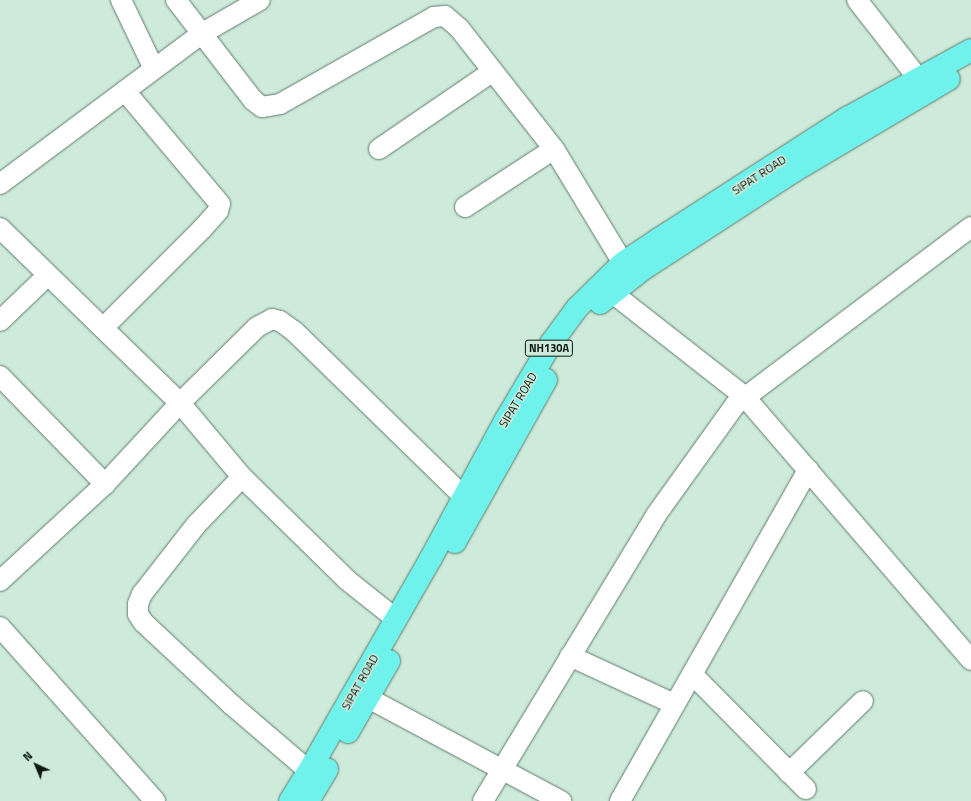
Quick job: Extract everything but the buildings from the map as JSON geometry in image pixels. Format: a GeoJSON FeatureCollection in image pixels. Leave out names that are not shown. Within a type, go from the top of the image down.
{"type":"FeatureCollection","features":[{"type":"Feature","properties":{"kind":"highway","name":"SIPAT ROAD"},"geometry":{"type":"LineString","coordinates":[[308,801],[362,694],[396,619],[463,496],[552,342],[577,308],[606,288],[794,171],[924,85],[971,50]]}},
{"type":"Feature","properties":{"kind":"highway","name":"SIPAT ROAD"},"geometry":{"type":"LineString","coordinates":[[290,801],[362,694],[559,358],[591,313],[623,263],[847,118],[971,66]]}},
{"type":"Feature","properties":{"kind":"street"},"geometry":{"type":"LineString","coordinates":[[121,0],[154,69]]}},
{"type":"Feature","properties":{"kind":"street"},"geometry":{"type":"LineString","coordinates":[[176,0],[253,100],[262,107],[280,104],[440,16],[459,28],[492,72],[554,149],[623,263]]}},
{"type":"Feature","properties":{"kind":"street"},"geometry":{"type":"LineString","coordinates":[[0,184],[201,34],[260,0]]}},
{"type":"Feature","properties":{"kind":"street"},"geometry":{"type":"LineString","coordinates":[[857,0],[924,85]]}},
{"type":"Feature","properties":{"kind":"street"},"geometry":{"type":"LineString","coordinates":[[378,149],[492,72]]}},
{"type":"Feature","properties":{"kind":"street"},"geometry":{"type":"LineString","coordinates":[[103,328],[202,229],[218,211],[220,204],[125,91]]}},
{"type":"Feature","properties":{"kind":"street"},"geometry":{"type":"LineString","coordinates":[[465,207],[554,149]]}},
{"type":"Feature","properties":{"kind":"street"},"geometry":{"type":"LineString","coordinates":[[483,801],[656,515],[735,405],[971,227]]}},
{"type":"Feature","properties":{"kind":"street"},"geometry":{"type":"LineString","coordinates":[[0,228],[180,403],[242,478],[347,580],[396,619]]}},
{"type":"Feature","properties":{"kind":"street"},"geometry":{"type":"LineString","coordinates":[[0,321],[48,275]]}},
{"type":"Feature","properties":{"kind":"street"},"geometry":{"type":"LineString","coordinates":[[606,288],[746,397],[971,660]]}},
{"type":"Feature","properties":{"kind":"street"},"geometry":{"type":"LineString","coordinates":[[0,581],[105,484],[180,403],[257,327],[272,319],[280,321],[294,332],[463,496]]}},
{"type":"Feature","properties":{"kind":"street"},"geometry":{"type":"LineString","coordinates":[[0,376],[105,484]]}},
{"type":"Feature","properties":{"kind":"street"},"geometry":{"type":"LineString","coordinates":[[620,801],[808,470]]}},
{"type":"Feature","properties":{"kind":"street"},"geometry":{"type":"LineString","coordinates":[[242,478],[196,525],[142,594],[138,604],[138,614],[143,622],[232,705],[310,771]]}},
{"type":"Feature","properties":{"kind":"street"},"geometry":{"type":"LineString","coordinates":[[0,627],[155,801]]}},
{"type":"Feature","properties":{"kind":"street"},"geometry":{"type":"LineString","coordinates":[[570,656],[674,704]]}},
{"type":"Feature","properties":{"kind":"street"},"geometry":{"type":"LineString","coordinates":[[692,674],[806,789]]}},
{"type":"Feature","properties":{"kind":"street"},"geometry":{"type":"LineString","coordinates":[[362,694],[561,801]]}},
{"type":"Feature","properties":{"kind":"street"},"geometry":{"type":"LineString","coordinates":[[789,773],[863,701]]}}]}
